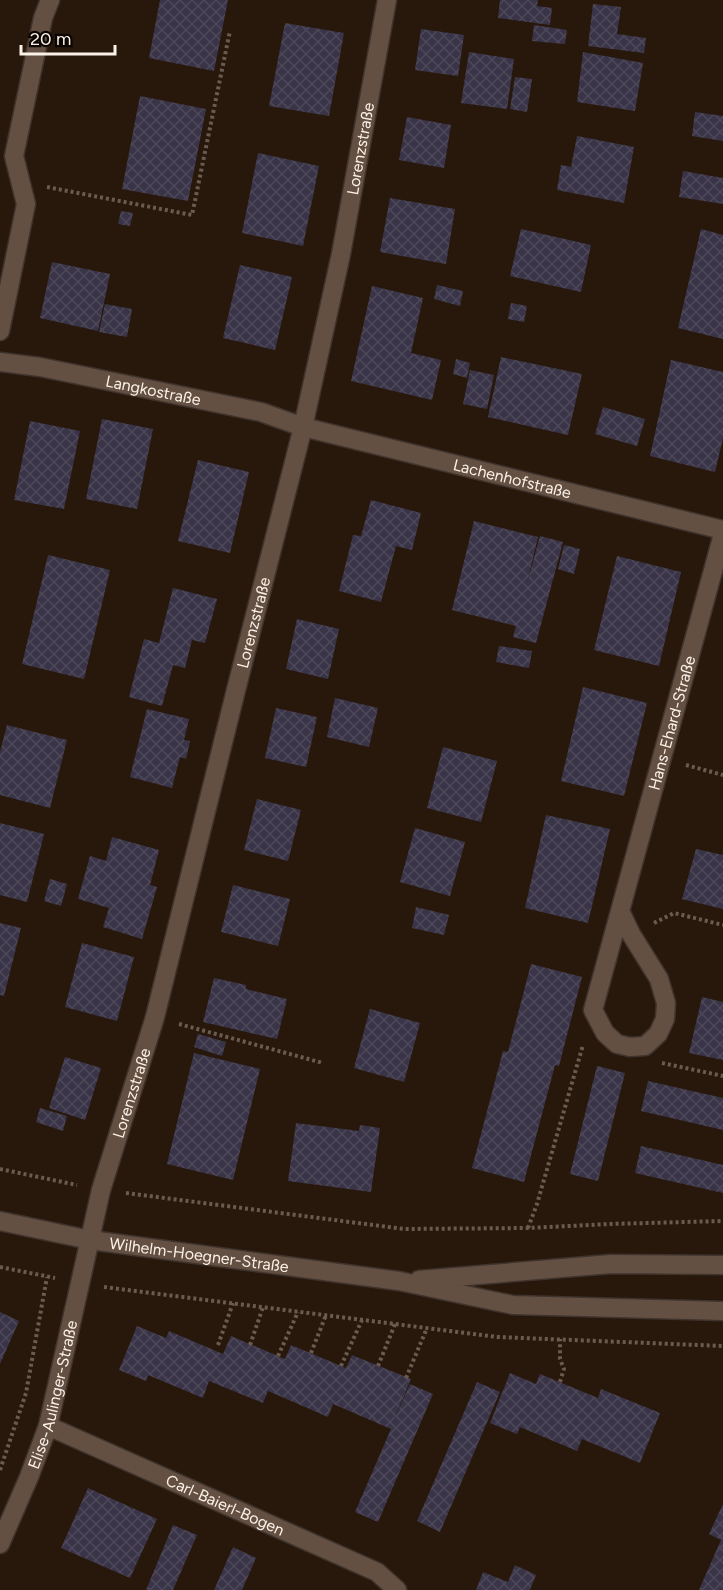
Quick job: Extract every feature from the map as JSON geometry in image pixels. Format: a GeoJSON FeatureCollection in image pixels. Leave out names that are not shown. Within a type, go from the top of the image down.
{"type":"FeatureCollection","features":[{"type":"Feature","properties":{"kind":"street"},"geometry":{"type":"LineString","coordinates":[[0,331],[26,204],[14,156],[43,18],[50,0]]}},
{"type":"Feature","properties":{"kind":"street","name":"Lorenzstraße"},"geometry":{"type":"LineString","coordinates":[[90,1240],[101,1190],[155,1017],[303,428],[343,243],[387,0]]}},
{"type":"Feature","properties":{"kind":"street","name":"Langkostraße"},"geometry":{"type":"LineString","coordinates":[[0,362],[40,367],[261,412],[303,428]]}},
{"type":"Feature","properties":{"kind":"street","name":"Lachenhofstraße"},"geometry":{"type":"LineString","coordinates":[[303,428],[723,532]]}},
{"type":"Feature","properties":{"kind":"street","name":"Hans-Ehard-Straße"},"geometry":{"type":"LineString","coordinates":[[593,1010],[723,532]]}},
{"type":"Feature","properties":{"kind":"street"},"geometry":{"type":"LineString","coordinates":[[593,1010],[605,1033],[617,1044],[630,1047],[645,1046],[658,1034],[665,1019],[666,1003],[660,979],[631,934],[621,911]]}},
{"type":"Feature","properties":{"kind":"street","name":"Wilhelm-Hoegner-Straße"},"geometry":{"type":"LineString","coordinates":[[0,1221],[90,1240],[399,1281],[513,1305],[723,1311]]}},
{"type":"Feature","properties":{"kind":"street","name":"Elise-Aulinger-Straße"},"geometry":{"type":"LineString","coordinates":[[0,1544],[48,1426],[90,1240]]}},
{"type":"Feature","properties":{"kind":"street","name":"Wilhelm-Hoegner-Straße"},"geometry":{"type":"LineString","coordinates":[[399,1281],[611,1264],[723,1265]]}},
{"type":"Feature","properties":{"kind":"street","name":"Carl-Baierl-Bogen"},"geometry":{"type":"LineString","coordinates":[[48,1426],[377,1572],[397,1590]]}},
{"type":"Feature","properties":{"kind":"path"},"geometry":{"type":"LineString","coordinates":[[21,182],[192,215],[230,31]]}},
{"type":"Feature","properties":{"kind":"path"},"geometry":{"type":"LineString","coordinates":[[662,758],[723,775]]}},
{"type":"Feature","properties":{"kind":"path"},"geometry":{"type":"LineString","coordinates":[[631,934],[674,914],[723,925]]}},
{"type":"Feature","properties":{"kind":"path"},"geometry":{"type":"LineString","coordinates":[[528,1228],[593,1010]]}},
{"type":"Feature","properties":{"kind":"path"},"geometry":{"type":"LineString","coordinates":[[155,1017],[323,1062]]}},
{"type":"Feature","properties":{"kind":"path"},"geometry":{"type":"LineString","coordinates":[[655,1062],[723,1076]]}},
{"type":"Feature","properties":{"kind":"path"},"geometry":{"type":"LineString","coordinates":[[0,1169],[101,1190],[404,1228],[528,1228],[723,1221]]}},
{"type":"Feature","properties":{"kind":"path"},"geometry":{"type":"LineString","coordinates":[[0,1267],[80,1284],[497,1337],[723,1346]]}},
{"type":"Feature","properties":{"kind":"path"},"geometry":{"type":"LineString","coordinates":[[0,1470],[26,1394],[47,1277]]}},
{"type":"Feature","properties":{"kind":"path"},"geometry":{"type":"LineString","coordinates":[[218,1345],[233,1303]]}},
{"type":"Feature","properties":{"kind":"path"},"geometry":{"type":"LineString","coordinates":[[250,1345],[262,1307]]}},
{"type":"Feature","properties":{"kind":"path"},"geometry":{"type":"LineString","coordinates":[[278,1356],[297,1312]]}},
{"type":"Feature","properties":{"kind":"path"},"geometry":{"type":"LineString","coordinates":[[311,1353],[326,1315]]}},
{"type":"Feature","properties":{"kind":"path"},"geometry":{"type":"LineString","coordinates":[[341,1366],[362,1320]]}},
{"type":"Feature","properties":{"kind":"path"},"geometry":{"type":"LineString","coordinates":[[378,1366],[394,1324]]}},
{"type":"Feature","properties":{"kind":"path"},"geometry":{"type":"LineString","coordinates":[[406,1378],[427,1328]]}},
{"type":"Feature","properties":{"kind":"path"},"geometry":{"type":"LineString","coordinates":[[560,1339],[560,1359],[564,1369],[560,1382]]}},
{"type":"Feature","properties":{"kind":"building"},"geometry":{"type":"Polygon","coordinates":[[[160,0],[228,0],[214,71],[149,58],[160,0]]]}},
{"type":"Feature","properties":{"kind":"building"},"geometry":{"type":"Polygon","coordinates":[[[500,0],[538,0],[537,6],[552,8],[550,25],[498,18],[500,0]]]}},
{"type":"Feature","properties":{"kind":"building"},"geometry":{"type":"Polygon","coordinates":[[[593,4],[621,7],[617,34],[646,38],[644,53],[588,46],[593,4]]]}},
{"type":"Feature","properties":{"kind":"building"},"geometry":{"type":"Polygon","coordinates":[[[285,23],[344,33],[329,116],[269,106],[285,23]]]}},
{"type":"Feature","properties":{"kind":"building"},"geometry":{"type":"Polygon","coordinates":[[[534,25],[567,30],[565,44],[532,41],[534,25]]]}},
{"type":"Feature","properties":{"kind":"building"},"geometry":{"type":"Polygon","coordinates":[[[421,29],[464,35],[458,76],[415,70],[421,29]]]}},
{"type":"Feature","properties":{"kind":"building"},"geometry":{"type":"Polygon","coordinates":[[[469,52],[514,59],[507,109],[461,103],[469,52]]]}},
{"type":"Feature","properties":{"kind":"building"},"geometry":{"type":"Polygon","coordinates":[[[583,52],[643,63],[635,111],[577,102],[583,52]]]}},
{"type":"Feature","properties":{"kind":"building"},"geometry":{"type":"Polygon","coordinates":[[[515,77],[532,79],[527,112],[510,109],[515,77]]]}},
{"type":"Feature","properties":{"kind":"building"},"geometry":{"type":"Polygon","coordinates":[[[140,96],[206,109],[188,201],[122,189],[140,96]]]}},
{"type":"Feature","properties":{"kind":"building"},"geometry":{"type":"Polygon","coordinates":[[[695,112],[723,116],[723,141],[692,136],[695,112]]]}},
{"type":"Feature","properties":{"kind":"building"},"geometry":{"type":"Polygon","coordinates":[[[407,117],[451,125],[444,168],[399,160],[407,117]]]}},
{"type":"Feature","properties":{"kind":"building"},"geometry":{"type":"Polygon","coordinates":[[[577,136],[634,147],[624,203],[557,190],[561,165],[571,167],[577,136]]]}},
{"type":"Feature","properties":{"kind":"building"},"geometry":{"type":"Polygon","coordinates":[[[258,153],[319,166],[303,246],[242,233],[258,153]]]}},
{"type":"Feature","properties":{"kind":"building"},"geometry":{"type":"Polygon","coordinates":[[[683,171],[723,178],[723,204],[679,197],[683,171]]]}},
{"type":"Feature","properties":{"kind":"building"},"geometry":{"type":"Polygon","coordinates":[[[390,198],[455,209],[446,264],[380,252],[390,198]]]}},
{"type":"Feature","properties":{"kind":"building"},"geometry":{"type":"Polygon","coordinates":[[[121,211],[133,213],[130,226],[118,224],[121,211]]]}},
{"type":"Feature","properties":{"kind":"building"},"geometry":{"type":"Polygon","coordinates":[[[521,229],[591,245],[581,292],[510,276],[521,229]]]}},
{"type":"Feature","properties":{"kind":"building"},"geometry":{"type":"Polygon","coordinates":[[[701,229],[723,235],[723,339],[678,328],[701,229]]]}},
{"type":"Feature","properties":{"kind":"building"},"geometry":{"type":"Polygon","coordinates":[[[52,262],[110,274],[98,331],[40,318],[52,262]]]}},
{"type":"Feature","properties":{"kind":"building"},"geometry":{"type":"Polygon","coordinates":[[[240,265],[292,277],[275,350],[223,338],[240,265]]]}},
{"type":"Feature","properties":{"kind":"building"},"geometry":{"type":"Polygon","coordinates":[[[437,285],[463,291],[460,306],[434,299],[437,285]]]}},
{"type":"Feature","properties":{"kind":"building"},"geometry":{"type":"Polygon","coordinates":[[[372,286],[423,298],[411,353],[441,360],[432,400],[351,381],[372,286]]]}},
{"type":"Feature","properties":{"kind":"building"},"geometry":{"type":"Polygon","coordinates":[[[511,303],[527,306],[524,322],[508,319],[511,303]]]}},
{"type":"Feature","properties":{"kind":"building"},"geometry":{"type":"Polygon","coordinates":[[[105,304],[132,309],[127,337],[99,332],[105,304]]]}},
{"type":"Feature","properties":{"kind":"building"},"geometry":{"type":"Polygon","coordinates":[[[501,357],[582,374],[568,435],[488,417],[501,357]]]}},
{"type":"Feature","properties":{"kind":"building"},"geometry":{"type":"Polygon","coordinates":[[[456,359],[470,363],[467,378],[453,374],[456,359]]]}},
{"type":"Feature","properties":{"kind":"building"},"geometry":{"type":"Polygon","coordinates":[[[671,360],[723,372],[723,438],[715,472],[650,456],[671,360]]]}},
{"type":"Feature","properties":{"kind":"building"},"geometry":{"type":"Polygon","coordinates":[[[470,370],[494,375],[487,409],[463,404],[470,370]]]}},
{"type":"Feature","properties":{"kind":"building"},"geometry":{"type":"Polygon","coordinates":[[[603,407],[645,419],[637,446],[595,434],[603,407]]]}},
{"type":"Feature","properties":{"kind":"building"},"geometry":{"type":"Polygon","coordinates":[[[102,419],[153,429],[137,509],[86,499],[102,419]]]}},
{"type":"Feature","properties":{"kind":"building"},"geometry":{"type":"Polygon","coordinates":[[[30,421],[80,431],[64,509],[14,500],[30,421]]]}},
{"type":"Feature","properties":{"kind":"building"},"geometry":{"type":"Polygon","coordinates":[[[198,460],[249,472],[230,553],[178,541],[198,460]]]}},
{"type":"Feature","properties":{"kind":"building"},"geometry":{"type":"Polygon","coordinates":[[[371,500],[421,513],[412,550],[396,546],[381,602],[339,591],[353,535],[361,536],[371,500]]]}},
{"type":"Feature","properties":{"kind":"building"},"geometry":{"type":"Polygon","coordinates":[[[474,521],[538,537],[527,583],[540,536],[563,542],[536,643],[513,637],[516,626],[452,610],[474,521]]]}},
{"type":"Feature","properties":{"kind":"building"},"geometry":{"type":"Polygon","coordinates":[[[564,545],[580,549],[574,574],[558,569],[564,545]]]}},
{"type":"Feature","properties":{"kind":"building"},"geometry":{"type":"Polygon","coordinates":[[[48,555],[110,570],[84,679],[22,664],[48,555]]]}},
{"type":"Feature","properties":{"kind":"building"},"geometry":{"type":"Polygon","coordinates":[[[617,556],[681,572],[659,666],[594,650],[617,556]]]}},
{"type":"Feature","properties":{"kind":"building"},"geometry":{"type":"Polygon","coordinates":[[[173,588],[217,599],[205,643],[192,640],[185,668],[173,665],[162,706],[129,697],[144,639],[159,643],[173,588]]]}},
{"type":"Feature","properties":{"kind":"building"},"geometry":{"type":"Polygon","coordinates":[[[297,619],[339,629],[328,679],[286,669],[297,619]]]}},
{"type":"Feature","properties":{"kind":"building"},"geometry":{"type":"Polygon","coordinates":[[[499,646],[532,651],[529,668],[496,662],[499,646]]]}},
{"type":"Feature","properties":{"kind":"building"},"geometry":{"type":"Polygon","coordinates":[[[583,687],[647,703],[624,796],[561,781],[583,687]]]}},
{"type":"Feature","properties":{"kind":"building"},"geometry":{"type":"Polygon","coordinates":[[[335,698],[378,708],[369,747],[327,737],[335,698]]]}},
{"type":"Feature","properties":{"kind":"building"},"geometry":{"type":"Polygon","coordinates":[[[276,708],[317,717],[306,767],[265,758],[276,708]]]}},
{"type":"Feature","properties":{"kind":"building"},"geometry":{"type":"Polygon","coordinates":[[[147,709],[189,719],[184,740],[190,741],[186,759],[180,757],[172,788],[130,777],[147,709]]]}},
{"type":"Feature","properties":{"kind":"building"},"geometry":{"type":"Polygon","coordinates":[[[7,725],[67,740],[50,808],[0,795],[0,752],[7,725]]]}},
{"type":"Feature","properties":{"kind":"building"},"geometry":{"type":"Polygon","coordinates":[[[443,747],[497,761],[481,822],[427,808],[443,747]]]}},
{"type":"Feature","properties":{"kind":"building"},"geometry":{"type":"Polygon","coordinates":[[[257,799],[301,810],[288,861],[244,850],[257,799]]]}},
{"type":"Feature","properties":{"kind":"building"},"geometry":{"type":"Polygon","coordinates":[[[546,815],[610,829],[588,923],[525,908],[546,815]]]}},
{"type":"Feature","properties":{"kind":"building"},"geometry":{"type":"Polygon","coordinates":[[[0,823],[44,834],[27,902],[0,895],[0,823]]]}},
{"type":"Feature","properties":{"kind":"building"},"geometry":{"type":"Polygon","coordinates":[[[415,828],[465,842],[450,896],[400,882],[415,828]]]}},
{"type":"Feature","properties":{"kind":"building"},"geometry":{"type":"Polygon","coordinates":[[[112,837],[159,850],[150,885],[157,887],[142,939],[103,927],[109,908],[78,899],[90,856],[106,861],[112,837]]]}},
{"type":"Feature","properties":{"kind":"building"},"geometry":{"type":"Polygon","coordinates":[[[696,849],[723,855],[723,909],[682,899],[696,849]]]}},
{"type":"Feature","properties":{"kind":"building"},"geometry":{"type":"Polygon","coordinates":[[[50,879],[67,884],[61,906],[44,901],[50,879]]]}},
{"type":"Feature","properties":{"kind":"building"},"geometry":{"type":"Polygon","coordinates":[[[233,885],[290,899],[278,946],[221,932],[233,885]]]}},
{"type":"Feature","properties":{"kind":"building"},"geometry":{"type":"Polygon","coordinates":[[[416,907],[449,915],[444,935],[412,928],[416,907]]]}},
{"type":"Feature","properties":{"kind":"building"},"geometry":{"type":"Polygon","coordinates":[[[0,923],[21,928],[4,996],[0,995],[0,923]]]}},
{"type":"Feature","properties":{"kind":"building"},"geometry":{"type":"Polygon","coordinates":[[[82,943],[134,957],[117,1021],[65,1007],[82,943]]]}},
{"type":"Feature","properties":{"kind":"building"},"geometry":{"type":"Polygon","coordinates":[[[531,964],[582,977],[559,1066],[555,1065],[524,1182],[472,1168],[503,1051],[508,1052],[531,964]]]}},
{"type":"Feature","properties":{"kind":"building"},"geometry":{"type":"Polygon","coordinates":[[[214,978],[246,985],[246,989],[287,999],[277,1039],[203,1022],[214,978]]]}},
{"type":"Feature","properties":{"kind":"building"},"geometry":{"type":"Polygon","coordinates":[[[702,997],[723,1002],[723,1060],[689,1053],[702,997]]]}},
{"type":"Feature","properties":{"kind":"building"},"geometry":{"type":"Polygon","coordinates":[[[370,1009],[420,1023],[404,1082],[354,1068],[370,1009]]]}},
{"type":"Feature","properties":{"kind":"building"},"geometry":{"type":"Polygon","coordinates":[[[198,1034],[226,1042],[222,1056],[194,1047],[198,1034]]]}},
{"type":"Feature","properties":{"kind":"building"},"geometry":{"type":"Polygon","coordinates":[[[194,1053],[260,1069],[233,1180],[167,1164],[194,1053]]]}},
{"type":"Feature","properties":{"kind":"building"},"geometry":{"type":"Polygon","coordinates":[[[65,1057],[101,1068],[85,1120],[49,1108],[65,1057]]]}},
{"type":"Feature","properties":{"kind":"building"},"geometry":{"type":"Polygon","coordinates":[[[597,1066],[625,1073],[598,1181],[570,1174],[597,1066]]]}},
{"type":"Feature","properties":{"kind":"building"},"geometry":{"type":"Polygon","coordinates":[[[648,1081],[723,1098],[723,1130],[641,1111],[648,1081]]]}},
{"type":"Feature","properties":{"kind":"building"},"geometry":{"type":"Polygon","coordinates":[[[40,1108],[67,1116],[63,1131],[36,1122],[40,1108]]]}},
{"type":"Feature","properties":{"kind":"building"},"geometry":{"type":"Polygon","coordinates":[[[296,1123],[359,1131],[360,1125],[380,1128],[371,1192],[288,1181],[296,1123]]]}},
{"type":"Feature","properties":{"kind":"building"},"geometry":{"type":"Polygon","coordinates":[[[641,1146],[723,1165],[723,1193],[635,1173],[641,1146]]]}},
{"type":"Feature","properties":{"kind":"building"},"geometry":{"type":"Polygon","coordinates":[[[0,1312],[19,1321],[0,1364],[0,1312]]]}},
{"type":"Feature","properties":{"kind":"building"},"geometry":{"type":"Polygon","coordinates":[[[137,1326],[166,1338],[169,1331],[223,1354],[231,1336],[285,1359],[291,1345],[346,1368],[352,1355],[411,1379],[392,1425],[410,1384],[433,1394],[378,1522],[355,1512],[391,1429],[333,1404],[328,1417],[268,1391],[263,1403],[209,1381],[203,1398],[148,1375],[146,1381],[119,1370],[137,1326]]]}},
{"type":"Feature","properties":{"kind":"building"},"geometry":{"type":"Polygon","coordinates":[[[510,1373],[536,1384],[540,1374],[598,1398],[601,1389],[660,1413],[640,1463],[582,1439],[577,1451],[520,1427],[517,1434],[490,1423],[510,1373]]]}},
{"type":"Feature","properties":{"kind":"building"},"geometry":{"type":"Polygon","coordinates":[[[477,1382],[500,1392],[440,1532],[417,1521],[477,1382]]]}},
{"type":"Feature","properties":{"kind":"building"},"geometry":{"type":"Polygon","coordinates":[[[88,1488],[157,1519],[130,1578],[61,1548],[88,1488]]]}},
{"type":"Feature","properties":{"kind":"building"},"geometry":{"type":"Polygon","coordinates":[[[723,1504],[723,1590],[699,1590],[721,1540],[709,1534],[723,1504]]]}},
{"type":"Feature","properties":{"kind":"building"},"geometry":{"type":"Polygon","coordinates":[[[173,1525],[197,1535],[173,1590],[146,1590],[173,1525]]]}},
{"type":"Feature","properties":{"kind":"building"},"geometry":{"type":"Polygon","coordinates":[[[233,1547],[256,1558],[242,1590],[214,1590],[233,1547]]]}},
{"type":"Feature","properties":{"kind":"building"},"geometry":{"type":"Polygon","coordinates":[[[515,1565],[536,1575],[530,1590],[476,1590],[483,1572],[508,1582],[515,1565]]]}}]}
